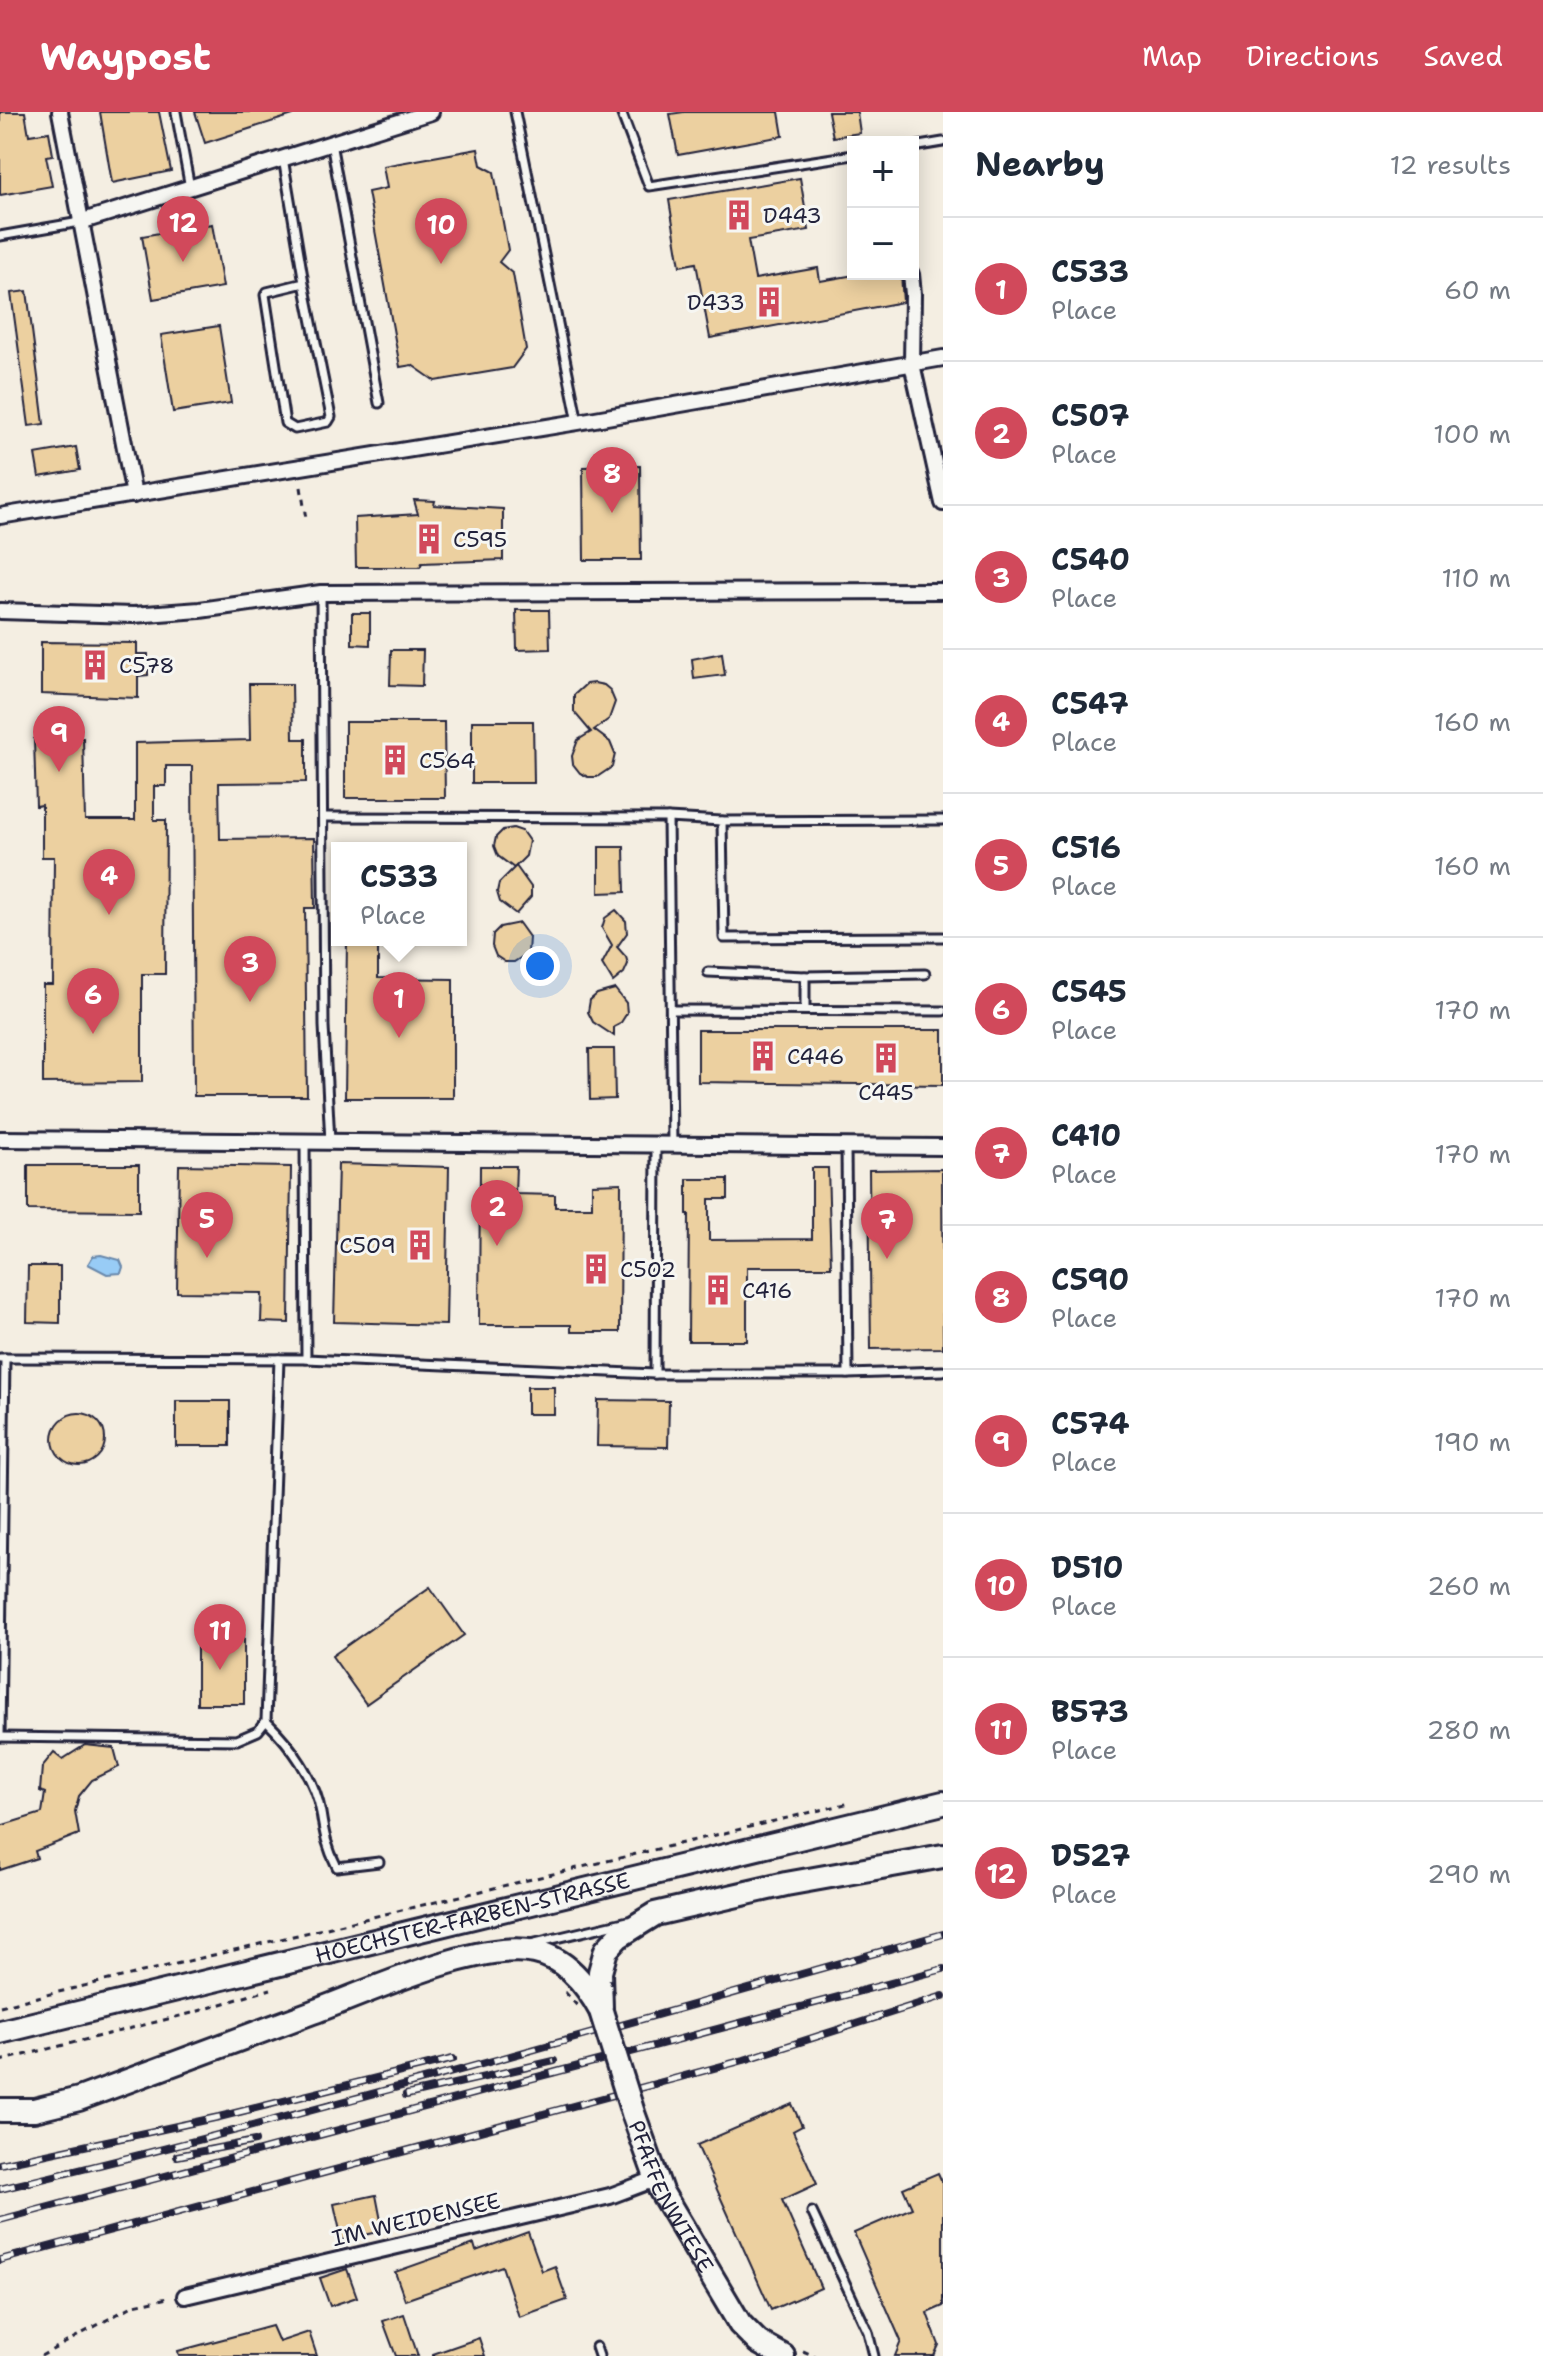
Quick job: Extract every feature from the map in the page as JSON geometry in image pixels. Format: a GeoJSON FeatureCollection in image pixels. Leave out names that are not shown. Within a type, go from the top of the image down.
{"type":"FeatureCollection","features":[{"type":"Feature","properties":{"kind":"main road","name":"HOECHSTER-FARBEN-STRASSE"},"geometry":{"type":"LineString","coordinates":[[5,2032],[943,1803]]}},
{"type":"Feature","properties":{"kind":"main road"},"geometry":{"type":"LineString","coordinates":[[592,1984],[611,1943],[655,1914],[786,1884],[943,1856]]}},
{"type":"Feature","properties":{"kind":"main road","name":"PFAFFENWIESE"},"geometry":{"type":"LineString","coordinates":[[0,2110],[34,2110],[79,2099],[432,1969],[493,1953],[522,1951],[543,1955],[592,1984],[655,2179],[670,2209],[740,2324],[758,2342],[783,2356]]}},
{"type":"Feature","properties":{"kind":"street"},"geometry":{"type":"LineString","coordinates":[[60,112],[134,495]]}},
{"type":"Feature","properties":{"kind":"street"},"geometry":{"type":"LineString","coordinates":[[80,222],[423,113]]}},
{"type":"Feature","properties":{"kind":"street"},"geometry":{"type":"LineString","coordinates":[[912,280],[912,364],[943,503]]}},
{"type":"Feature","properties":{"kind":"street"},"geometry":{"type":"LineString","coordinates":[[0,516],[578,422],[943,358]]}},
{"type":"Feature","properties":{"kind":"street"},"geometry":{"type":"LineString","coordinates":[[0,611],[133,615],[200,610],[321,593],[943,591]]}},
{"type":"Feature","properties":{"kind":"street"},"geometry":{"type":"LineString","coordinates":[[0,1139],[943,1147]]}},
{"type":"Feature","properties":{"kind":"street","name":"IM WEIDENSEE"},"geometry":{"type":"LineString","coordinates":[[185,2296],[610,2196],[655,2179]]}},
{"type":"Feature","properties":{"kind":"lane"},"geometry":{"type":"LineString","coordinates":[[176,112],[190,188]]}},
{"type":"Feature","properties":{"kind":"lane"},"geometry":{"type":"LineString","coordinates":[[515,112],[578,422]]}},
{"type":"Feature","properties":{"kind":"lane"},"geometry":{"type":"LineString","coordinates":[[621,112],[649,186],[847,156]]}},
{"type":"Feature","properties":{"kind":"lane"},"geometry":{"type":"LineString","coordinates":[[919,146],[943,142]]}},
{"type":"Feature","properties":{"kind":"lane"},"geometry":{"type":"LineString","coordinates":[[331,143],[379,403]]}},
{"type":"Feature","properties":{"kind":"lane"},"geometry":{"type":"LineString","coordinates":[[283,158],[331,417],[328,422],[295,429],[285,423],[265,295],[304,283]]}},
{"type":"Feature","properties":{"kind":"lane"},"geometry":{"type":"LineString","coordinates":[[0,236],[80,222]]}},
{"type":"Feature","properties":{"kind":"lane"},"geometry":{"type":"LineString","coordinates":[[321,593],[324,1026],[330,1142]]}},
{"type":"Feature","properties":{"kind":"lane"},"geometry":{"type":"LineString","coordinates":[[323,817],[943,820]]}},
{"type":"Feature","properties":{"kind":"lane"},"geometry":{"type":"LineString","coordinates":[[668,818],[672,1144]]}},
{"type":"Feature","properties":{"kind":"lane"},"geometry":{"type":"LineString","coordinates":[[722,821],[724,938],[943,937]]}},
{"type":"Feature","properties":{"kind":"lane"},"geometry":{"type":"LineString","coordinates":[[708,972],[805,976],[925,974]]}},
{"type":"Feature","properties":{"kind":"lane"},"geometry":{"type":"LineString","coordinates":[[805,976],[805,1010]]}},
{"type":"Feature","properties":{"kind":"lane"},"geometry":{"type":"LineString","coordinates":[[671,1010],[943,1011]]}},
{"type":"Feature","properties":{"kind":"lane"},"geometry":{"type":"LineString","coordinates":[[305,1142],[306,1359]]}},
{"type":"Feature","properties":{"kind":"lane"},"geometry":{"type":"LineString","coordinates":[[655,1374],[656,1144]]}},
{"type":"Feature","properties":{"kind":"lane"},"geometry":{"type":"LineString","coordinates":[[846,1146],[848,1374]]}},
{"type":"Feature","properties":{"kind":"lane"},"geometry":{"type":"LineString","coordinates":[[279,1359],[266,1721],[258,1731],[237,1740],[0,1737],[2,1358],[306,1359],[655,1374],[943,1371]]}},
{"type":"Feature","properties":{"kind":"lane"},"geometry":{"type":"LineString","coordinates":[[266,1721],[283,1737],[301,1763],[318,1803],[324,1838],[337,1867],[379,1862]]}},
{"type":"Feature","properties":{"kind":"lane"},"geometry":{"type":"LineString","coordinates":[[493,1953],[655,1914]]}},
{"type":"Feature","properties":{"kind":"lane"},"geometry":{"type":"LineString","coordinates":[[812,2212],[868,2332],[874,2356]]}},
{"type":"Feature","properties":{"kind":"path"},"geometry":{"type":"LineString","coordinates":[[301,487],[306,519]]}},
{"type":"Feature","properties":{"kind":"path"},"geometry":{"type":"LineString","coordinates":[[0,2006],[850,1803]]}},
{"type":"Feature","properties":{"kind":"path"},"geometry":{"type":"LineString","coordinates":[[41,2356],[134,2305],[185,2296]]}},
{"type":"Feature","properties":{"kind":"water"},"geometry":{"type":"Polygon","coordinates":[[[93,1256],[120,1260],[123,1267],[121,1273],[107,1274],[88,1264],[93,1256]]]}},
{"type":"Feature","properties":{"kind":"building"},"geometry":{"type":"Polygon","coordinates":[[[0,112],[25,112],[29,135],[49,132],[53,155],[46,156],[52,186],[0,195],[0,112]]]}},
{"type":"Feature","properties":{"kind":"building"},"geometry":{"type":"Polygon","coordinates":[[[100,112],[159,112],[171,171],[112,183],[100,112]]]}},
{"type":"Feature","properties":{"kind":"building"},"geometry":{"type":"Polygon","coordinates":[[[195,112],[293,112],[293,115],[205,143],[195,112]]]}},
{"type":"Feature","properties":{"kind":"building"},"geometry":{"type":"Polygon","coordinates":[[[779,112],[783,136],[678,155],[670,114],[779,112]]]}},
{"type":"Feature","properties":{"kind":"building"},"geometry":{"type":"Polygon","coordinates":[[[828,112],[857,112],[860,133],[833,137],[828,112]]]}},
{"type":"Feature","properties":{"kind":"building"},"geometry":{"type":"Polygon","coordinates":[[[478,149],[481,165],[494,172],[508,250],[499,262],[513,274],[526,349],[512,368],[435,381],[412,365],[400,367],[368,192],[387,188],[383,166],[478,149]]]}},
{"type":"Feature","properties":{"kind":"building"},"geometry":{"type":"Polygon","coordinates":[[[800,178],[809,230],[748,240],[755,279],[818,268],[820,281],[847,276],[847,280],[901,280],[903,302],[710,338],[696,263],[680,266],[669,200],[800,178]]]}},
{"type":"Feature","properties":{"kind":"building"},"geometry":{"type":"Polygon","coordinates":[[[212,224],[223,287],[153,299],[142,236],[212,224]]]}},
{"type":"Feature","properties":{"kind":"building"},"geometry":{"type":"Polygon","coordinates":[[[27,291],[44,424],[29,426],[11,293],[27,291]]]}},
{"type":"Feature","properties":{"kind":"building"},"geometry":{"type":"Polygon","coordinates":[[[219,326],[231,403],[173,412],[161,335],[219,326]]]}},
{"type":"Feature","properties":{"kind":"building"},"geometry":{"type":"Polygon","coordinates":[[[76,447],[80,470],[39,477],[35,454],[76,447]]]}},
{"type":"Feature","properties":{"kind":"building"},"geometry":{"type":"Polygon","coordinates":[[[640,466],[641,560],[584,560],[583,467],[640,466]]]}},
{"type":"Feature","properties":{"kind":"building","name":"C595"},"geometry":{"type":"Polygon","coordinates":[[[414,500],[435,501],[434,505],[503,509],[503,560],[422,563],[420,567],[356,567],[355,518],[418,514],[414,500]]]}},
{"type":"Feature","properties":{"kind":"building"},"geometry":{"type":"Polygon","coordinates":[[[516,610],[549,610],[550,649],[517,650],[516,610]]]}},
{"type":"Feature","properties":{"kind":"building"},"geometry":{"type":"Polygon","coordinates":[[[352,613],[370,613],[370,645],[352,644],[352,613]]]}},
{"type":"Feature","properties":{"kind":"building","name":"C578"},"geometry":{"type":"Polygon","coordinates":[[[41,642],[137,643],[137,654],[148,654],[148,675],[138,676],[138,698],[41,694],[41,642]]]}},
{"type":"Feature","properties":{"kind":"building"},"geometry":{"type":"Polygon","coordinates":[[[391,650],[423,650],[422,686],[390,685],[391,650]]]}},
{"type":"Feature","properties":{"kind":"building"},"geometry":{"type":"Polygon","coordinates":[[[722,653],[725,675],[694,679],[692,659],[722,653]]]}},
{"type":"Feature","properties":{"kind":"building"},"geometry":{"type":"Polygon","coordinates":[[[594,683],[610,690],[615,702],[609,719],[594,730],[610,742],[615,754],[612,767],[597,777],[588,777],[573,764],[572,756],[578,740],[591,732],[574,712],[574,695],[586,684],[594,683]]]}},
{"type":"Feature","properties":{"kind":"building"},"geometry":{"type":"Polygon","coordinates":[[[249,684],[292,684],[293,739],[306,739],[306,782],[219,783],[220,839],[314,838],[315,908],[305,908],[307,1096],[194,1096],[192,766],[166,766],[166,786],[154,786],[154,820],[166,820],[165,974],[142,974],[142,1082],[43,1083],[43,985],[53,985],[54,857],[42,857],[42,805],[36,806],[34,739],[83,738],[85,820],[135,820],[135,743],[250,740],[249,684]]]}},
{"type":"Feature","properties":{"kind":"building"},"geometry":{"type":"Polygon","coordinates":[[[472,721],[533,721],[534,783],[472,783],[472,721]]]}},
{"type":"Feature","properties":{"kind":"building","name":"C564"},"geometry":{"type":"Polygon","coordinates":[[[345,722],[444,722],[445,798],[345,798],[345,722]]]}},
{"type":"Feature","properties":{"kind":"building"},"geometry":{"type":"Polygon","coordinates":[[[513,828],[522,831],[529,841],[526,856],[514,868],[498,856],[494,846],[496,837],[503,830],[513,828]]]}},
{"type":"Feature","properties":{"kind":"building"},"geometry":{"type":"Polygon","coordinates":[[[599,847],[624,847],[625,892],[599,893],[599,847]]]}},
{"type":"Feature","properties":{"kind":"building"},"geometry":{"type":"Polygon","coordinates":[[[516,866],[531,887],[531,897],[516,914],[500,902],[497,892],[499,883],[516,866]]]}},
{"type":"Feature","properties":{"kind":"building"},"geometry":{"type":"Polygon","coordinates":[[[616,910],[626,921],[627,933],[617,947],[628,964],[624,973],[613,982],[602,964],[612,945],[602,928],[605,918],[616,910]]]}},
{"type":"Feature","properties":{"kind":"building"},"geometry":{"type":"Polygon","coordinates":[[[519,923],[529,937],[528,953],[514,962],[505,962],[496,956],[492,946],[493,934],[500,927],[519,923]]]}},
{"type":"Feature","properties":{"kind":"building"},"geometry":{"type":"Polygon","coordinates":[[[347,946],[378,946],[378,978],[453,979],[453,1098],[345,1098],[347,946]]]}},
{"type":"Feature","properties":{"kind":"building"},"geometry":{"type":"Polygon","coordinates":[[[615,989],[626,1003],[627,1013],[614,1027],[614,1036],[593,1022],[588,1012],[590,1000],[597,994],[615,989]]]}},
{"type":"Feature","properties":{"kind":"building"},"geometry":{"type":"Polygon","coordinates":[[[698,1030],[943,1030],[943,1085],[698,1082],[698,1030]]]}},
{"type":"Feature","properties":{"kind":"building"},"geometry":{"type":"Polygon","coordinates":[[[589,1049],[614,1049],[615,1099],[590,1100],[589,1049]]]}},
{"type":"Feature","properties":{"kind":"building"},"geometry":{"type":"Polygon","coordinates":[[[338,1164],[449,1167],[446,1325],[334,1322],[338,1164]]]}},
{"type":"Feature","properties":{"kind":"building"},"geometry":{"type":"Polygon","coordinates":[[[28,1165],[139,1165],[139,1211],[28,1210],[28,1165]]]}},
{"type":"Feature","properties":{"kind":"building"},"geometry":{"type":"Polygon","coordinates":[[[179,1165],[291,1167],[289,1323],[261,1322],[262,1293],[177,1292],[179,1165]]]}},
{"type":"Feature","properties":{"kind":"building"},"geometry":{"type":"Polygon","coordinates":[[[480,1166],[516,1166],[515,1194],[555,1195],[555,1207],[592,1207],[592,1184],[621,1183],[620,1332],[571,1332],[571,1325],[479,1325],[480,1166]]]}},
{"type":"Feature","properties":{"kind":"building"},"geometry":{"type":"Polygon","coordinates":[[[812,1168],[828,1168],[831,1267],[747,1267],[747,1341],[688,1341],[687,1179],[728,1179],[728,1199],[709,1199],[709,1240],[812,1239],[812,1168]]]}},
{"type":"Feature","properties":{"kind":"building"},"geometry":{"type":"Polygon","coordinates":[[[942,1169],[943,1348],[871,1349],[869,1170],[942,1169]]]}},
{"type":"Feature","properties":{"kind":"building"},"geometry":{"type":"Polygon","coordinates":[[[28,1266],[60,1266],[60,1323],[27,1322],[28,1266]]]}},
{"type":"Feature","properties":{"kind":"building"},"geometry":{"type":"Polygon","coordinates":[[[527,1387],[554,1387],[554,1414],[527,1414],[527,1387]]]}},
{"type":"Feature","properties":{"kind":"building"},"geometry":{"type":"Polygon","coordinates":[[[598,1400],[669,1401],[668,1447],[597,1446],[598,1400]]]}},
{"type":"Feature","properties":{"kind":"building"},"geometry":{"type":"Polygon","coordinates":[[[176,1401],[230,1401],[230,1446],[176,1446],[176,1401]]]}},
{"type":"Feature","properties":{"kind":"building"},"geometry":{"type":"Polygon","coordinates":[[[79,1413],[98,1420],[105,1439],[98,1458],[79,1465],[60,1458],[53,1439],[60,1420],[79,1413]]]}},
{"type":"Feature","properties":{"kind":"building"},"geometry":{"type":"Polygon","coordinates":[[[430,1587],[464,1635],[366,1704],[332,1656],[430,1587]]]}},
{"type":"Feature","properties":{"kind":"building"},"geometry":{"type":"Polygon","coordinates":[[[197,1635],[244,1635],[244,1704],[197,1704],[197,1635]]]}},
{"type":"Feature","properties":{"kind":"building"},"geometry":{"type":"Polygon","coordinates":[[[85,1745],[114,1748],[119,1767],[92,1780],[79,1796],[75,1811],[79,1834],[35,1851],[37,1858],[0,1870],[0,1826],[42,1813],[45,1793],[40,1791],[42,1767],[54,1752],[63,1759],[85,1745]]]}},
{"type":"Feature","properties":{"kind":"building"},"geometry":{"type":"Polygon","coordinates":[[[792,2104],[802,2126],[793,2131],[817,2184],[782,2200],[821,2288],[771,2310],[697,2145],[792,2104]]]}},
{"type":"Feature","properties":{"kind":"building"},"geometry":{"type":"Polygon","coordinates":[[[938,2173],[943,2184],[943,2306],[927,2313],[939,2345],[934,2356],[895,2356],[901,2341],[854,2233],[912,2208],[903,2188],[938,2173]]]}},
{"type":"Feature","properties":{"kind":"building"},"geometry":{"type":"Polygon","coordinates":[[[376,2195],[383,2231],[342,2240],[334,2204],[376,2195]]]}},
{"type":"Feature","properties":{"kind":"building"},"geometry":{"type":"Polygon","coordinates":[[[528,2232],[542,2271],[555,2266],[567,2300],[519,2317],[502,2266],[405,2300],[395,2272],[474,2244],[476,2251],[528,2232]]]}},
{"type":"Feature","properties":{"kind":"building"},"geometry":{"type":"Polygon","coordinates":[[[347,2269],[357,2297],[330,2306],[320,2278],[347,2269]]]}},
{"type":"Feature","properties":{"kind":"building"},"geometry":{"type":"Polygon","coordinates":[[[404,2314],[418,2356],[396,2356],[383,2321],[404,2314]]]}},
{"type":"Feature","properties":{"kind":"building"},"geometry":{"type":"Polygon","coordinates":[[[272,2326],[279,2342],[309,2332],[317,2356],[179,2356],[178,2351],[272,2326]]]}},
{"type":"Feature","properties":{"kind":"building"},"geometry":{"type":"Polygon","coordinates":[[[479,2338],[485,2356],[433,2356],[433,2354],[479,2338]]]}},
{"type":"Feature","properties":{"kind":"railway"},"geometry":{"type":"LineString","coordinates":[[0,2189],[355,2099],[943,1934]]}},
{"type":"Feature","properties":{"kind":"railway"},"geometry":{"type":"LineString","coordinates":[[0,2220],[943,1969]]}},
{"type":"Feature","properties":{"kind":"railway"},"geometry":{"type":"LineString","coordinates":[[0,2260],[744,2060],[943,1996]]}},
{"type":"Feature","properties":{"kind":"railway"},"geometry":{"type":"LineString","coordinates":[[0,2164],[219,2117],[453,2059]]}},
{"type":"Feature","properties":{"kind":"railway"},"geometry":{"type":"LineString","coordinates":[[406,2095],[554,2061]]}},
{"type":"Feature","properties":{"kind":"railway"},"geometry":{"type":"LineString","coordinates":[[177,2156],[255,2141]]}},
{"type":"Feature","properties":{"kind":"place","name":"D443"},"geometry":{"type":"Point","coordinates":[739,215]}},
{"type":"Feature","properties":{"kind":"place","name":"D527"},"geometry":{"type":"Point","coordinates":[183,262]}},
{"type":"Feature","properties":{"kind":"place","name":"D510"},"geometry":{"type":"Point","coordinates":[441,264]}},
{"type":"Feature","properties":{"kind":"place","name":"D433"},"geometry":{"type":"Point","coordinates":[769,302]}},
{"type":"Feature","properties":{"kind":"place","name":"C590"},"geometry":{"type":"Point","coordinates":[612,513]}},
{"type":"Feature","properties":{"kind":"place","name":"C595"},"geometry":{"type":"Point","coordinates":[429,539]}},
{"type":"Feature","properties":{"kind":"place","name":"C578"},"geometry":{"type":"Point","coordinates":[95,665]}},
{"type":"Feature","properties":{"kind":"place","name":"C564"},"geometry":{"type":"Point","coordinates":[395,760]}},
{"type":"Feature","properties":{"kind":"place","name":"C574"},"geometry":{"type":"Point","coordinates":[59,772]}},
{"type":"Feature","properties":{"kind":"place","name":"C547"},"geometry":{"type":"Point","coordinates":[109,915]}},
{"type":"Feature","properties":{"kind":"place","name":"C540"},"geometry":{"type":"Point","coordinates":[250,1002]}},
{"type":"Feature","properties":{"kind":"place","name":"C545"},"geometry":{"type":"Point","coordinates":[93,1034]}},
{"type":"Feature","properties":{"kind":"place","name":"C533"},"geometry":{"type":"Point","coordinates":[399,1038]}},
{"type":"Feature","properties":{"kind":"place","name":"C446"},"geometry":{"type":"Point","coordinates":[763,1056]}},
{"type":"Feature","properties":{"kind":"place","name":"C445"},"geometry":{"type":"Point","coordinates":[886,1058]}},
{"type":"Feature","properties":{"kind":"place","name":"C509"},"geometry":{"type":"Point","coordinates":[420,1245]}},
{"type":"Feature","properties":{"kind":"place","name":"C507"},"geometry":{"type":"Point","coordinates":[497,1246]}},
{"type":"Feature","properties":{"kind":"place","name":"C516"},"geometry":{"type":"Point","coordinates":[207,1258]}},
{"type":"Feature","properties":{"kind":"place","name":"C410"},"geometry":{"type":"Point","coordinates":[887,1259]}},
{"type":"Feature","properties":{"kind":"place","name":"C502"},"geometry":{"type":"Point","coordinates":[596,1269]}},
{"type":"Feature","properties":{"kind":"place","name":"C416"},"geometry":{"type":"Point","coordinates":[718,1290]}},
{"type":"Feature","properties":{"kind":"place","name":"B573"},"geometry":{"type":"Point","coordinates":[220,1670]}}]}
